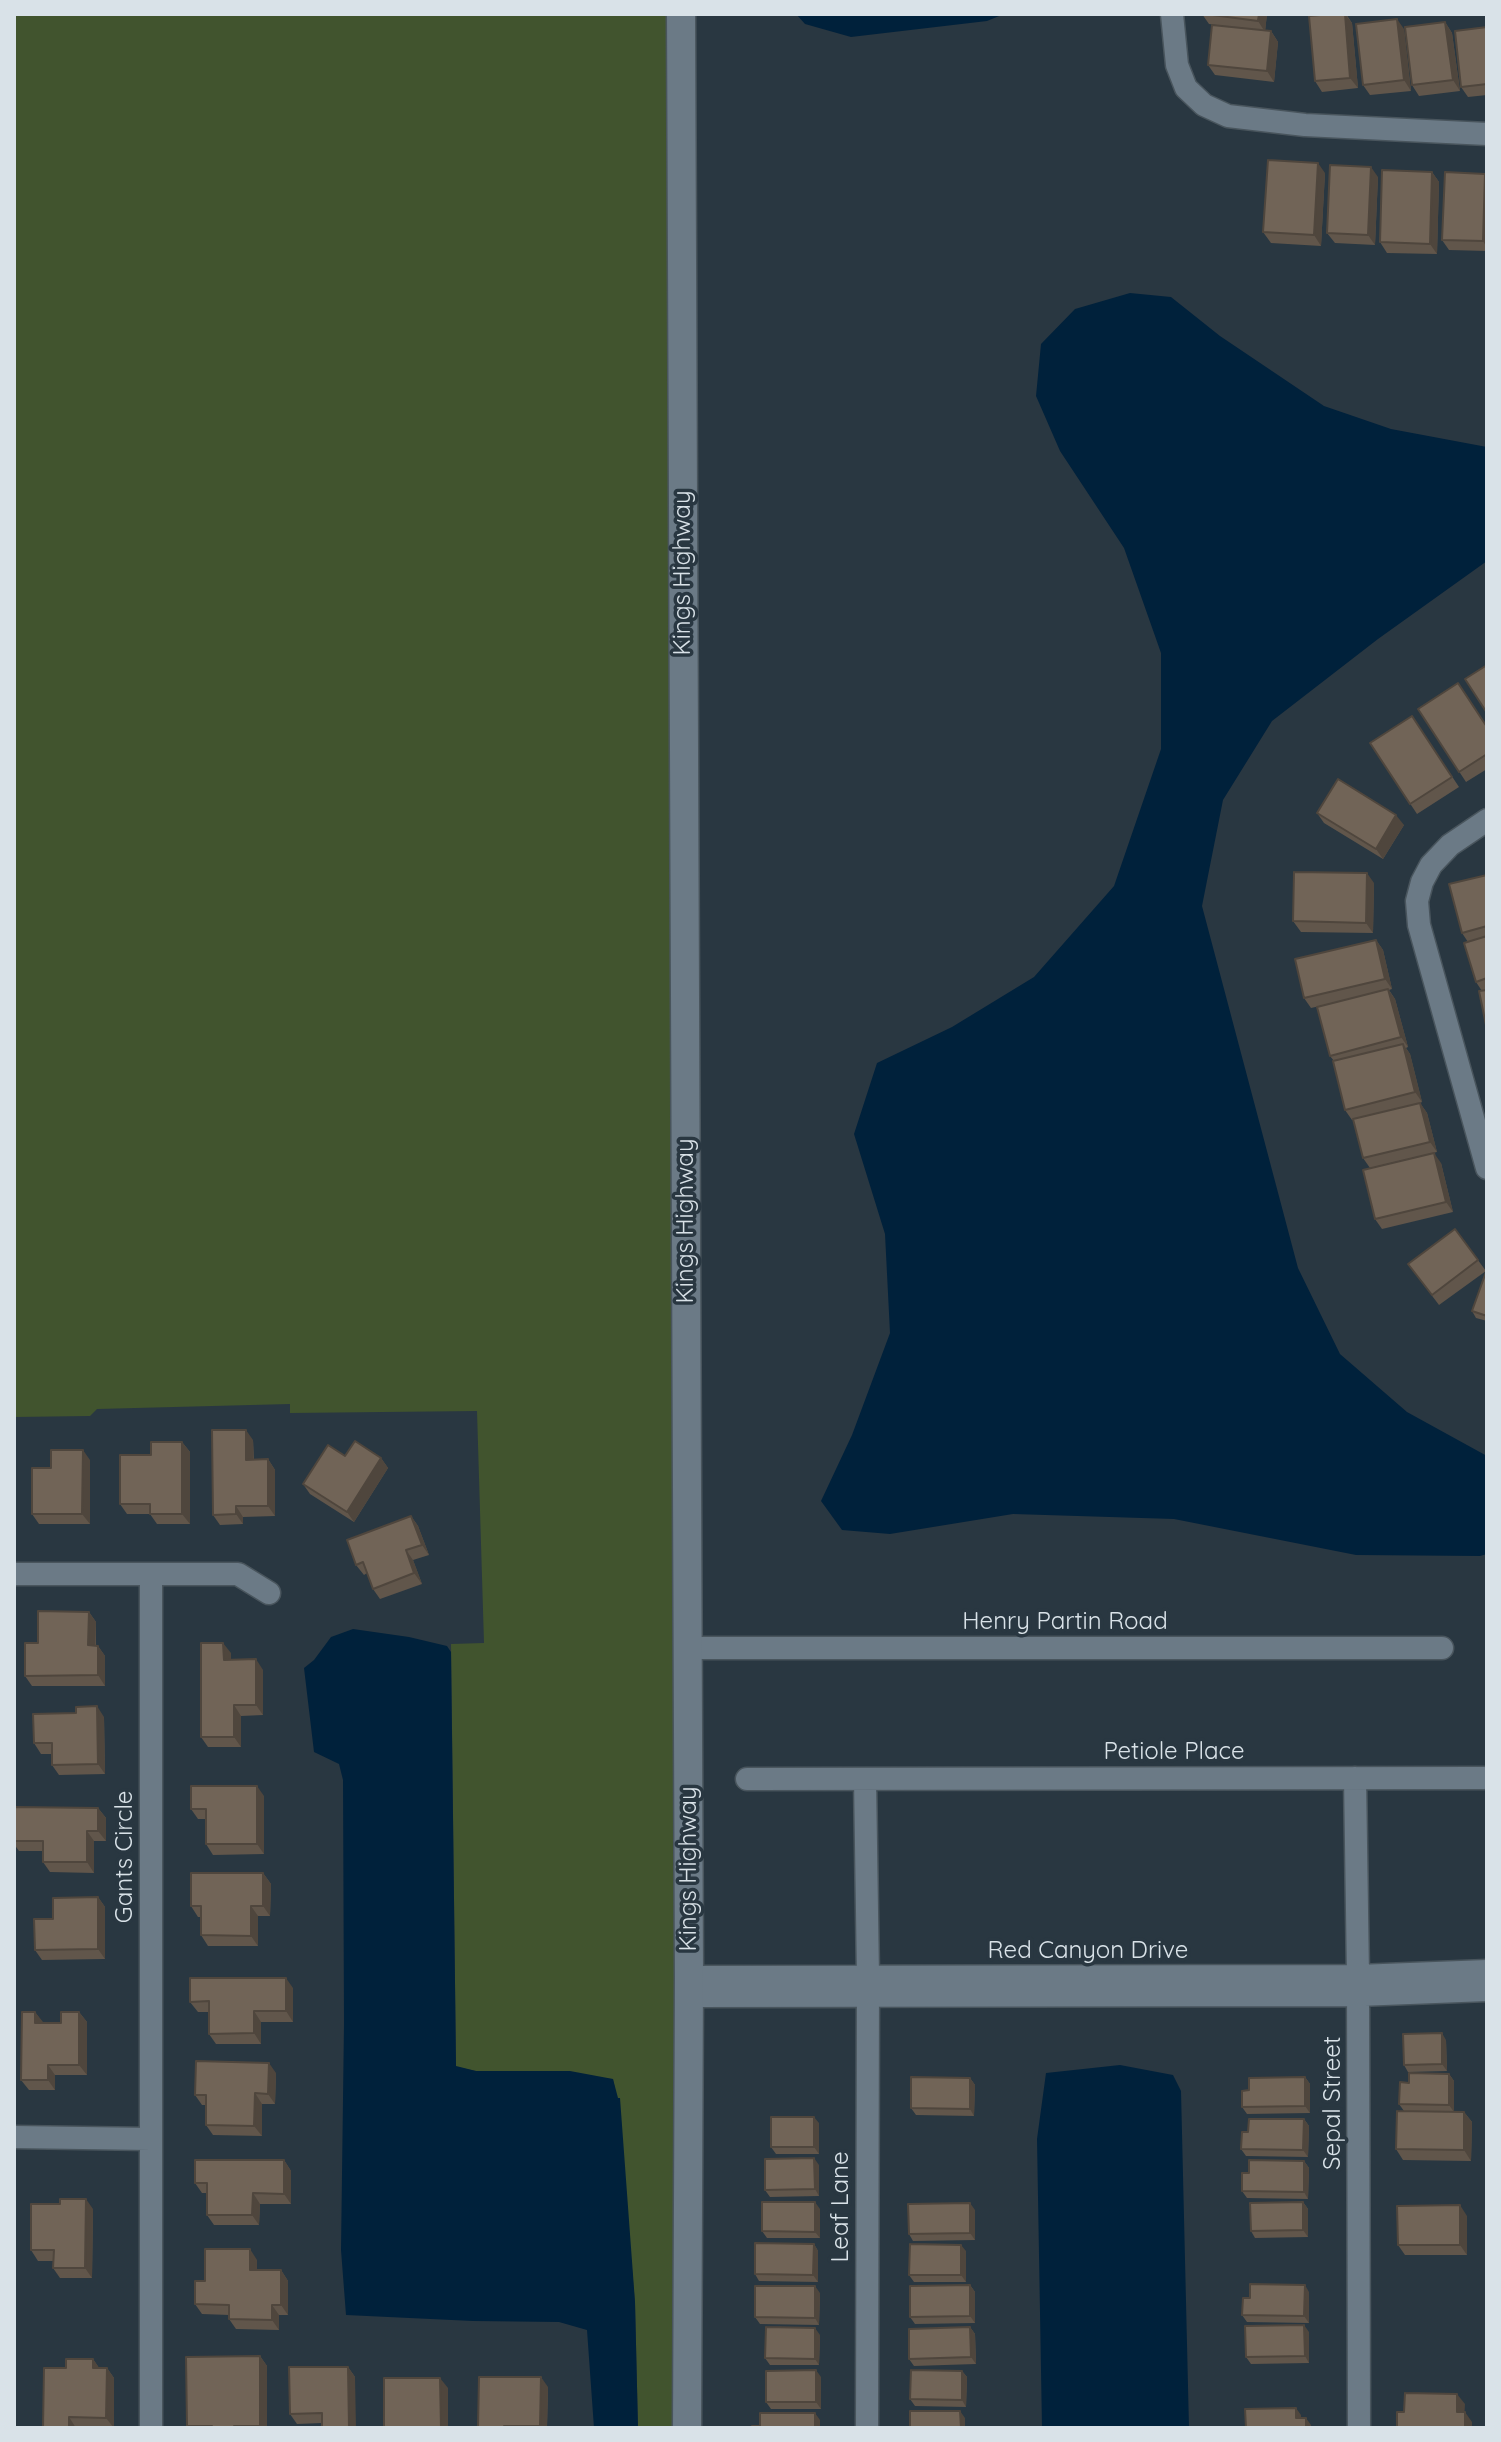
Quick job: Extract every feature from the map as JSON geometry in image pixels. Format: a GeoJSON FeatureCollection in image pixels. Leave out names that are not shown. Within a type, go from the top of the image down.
{"type":"FeatureCollection","features":[{"type":"Feature","properties":{"kind":"street","name":"Kings Highway"},"geometry":{"type":"LineString","coordinates":[[681,14],[689,1986],[687,2428]]}},
{"type":"Feature","properties":{"kind":"street"},"geometry":{"type":"LineString","coordinates":[[1172,14],[1177,65],[1186,88],[1204,105],[1228,116],[1305,125],[1487,134]]}},
{"type":"Feature","properties":{"kind":"street"},"geometry":{"type":"LineString","coordinates":[[1487,820],[1450,845],[1431,865],[1417,901],[1419,925],[1487,1168]]}},
{"type":"Feature","properties":{"kind":"street"},"geometry":{"type":"LineString","coordinates":[[14,1574],[238,1574],[269,1593]]}},
{"type":"Feature","properties":{"kind":"street","name":"Gants Circle"},"geometry":{"type":"LineString","coordinates":[[151,1574],[151,2428]]}},
{"type":"Feature","properties":{"kind":"street","name":"Henry Partin Road"},"geometry":{"type":"LineString","coordinates":[[687,1648],[1442,1648]]}},
{"type":"Feature","properties":{"kind":"street","name":"Sepal Street"},"geometry":{"type":"LineString","coordinates":[[1355,1778],[1359,2428]]}},
{"type":"Feature","properties":{"kind":"street","name":"Petiole Place"},"geometry":{"type":"LineString","coordinates":[[747,1779],[1484,1778]]}},
{"type":"Feature","properties":{"kind":"street"},"geometry":{"type":"LineString","coordinates":[[865,1779],[868,1986]]}},
{"type":"Feature","properties":{"kind":"street","name":"Red Canyon Drive"},"geometry":{"type":"LineString","coordinates":[[1358,1985],[1487,1971]]}},
{"type":"Feature","properties":{"kind":"street","name":"Red Canyon Drive"},"geometry":{"type":"LineString","coordinates":[[689,1986],[1358,1985],[1487,1990]]}},
{"type":"Feature","properties":{"kind":"street","name":"Leaf Lane"},"geometry":{"type":"LineString","coordinates":[[867,2428],[868,1986]]}},
{"type":"Feature","properties":{"kind":"street"},"geometry":{"type":"LineString","coordinates":[[14,2137],[151,2139]]}},
{"type":"Feature","properties":{"kind":"green space"},"geometry":{"type":"Polygon","coordinates":[[[14,14],[671,14],[677,1648],[675,2428],[638,2428],[635,2303],[613,2079],[476,2071],[456,2067],[451,1644],[484,1643],[477,1411],[290,1413],[290,1404],[97,1409],[90,1416],[14,1417],[14,14]]]}},
{"type":"Feature","properties":{"kind":"water"},"geometry":{"type":"Polygon","coordinates":[[[796,14],[1004,14],[987,21],[851,37],[805,24],[796,14]]]}},
{"type":"Feature","properties":{"kind":"water"},"geometry":{"type":"Polygon","coordinates":[[[1130,293],[1171,297],[1220,336],[1324,406],[1391,429],[1487,447],[1487,561],[1378,639],[1272,721],[1223,800],[1202,906],[1298,1268],[1340,1354],[1407,1412],[1487,1456],[1487,1554],[1480,1556],[1356,1555],[1174,1519],[1013,1514],[890,1534],[842,1530],[821,1501],[852,1435],[890,1333],[885,1234],[854,1134],[877,1063],[952,1027],[1034,977],[1114,886],[1161,749],[1161,653],[1124,548],[1060,451],[1036,396],[1041,344],[1075,309],[1130,293]]]}},
{"type":"Feature","properties":{"kind":"water"},"geometry":{"type":"Polygon","coordinates":[[[353,1629],[409,1637],[447,1646],[451,1652],[456,2066],[476,2071],[570,2071],[613,2079],[620,2098],[635,2302],[638,2428],[594,2428],[587,2330],[559,2322],[346,2315],[341,2250],[343,1780],[339,1764],[314,1752],[304,1668],[331,1637],[353,1629]]]}},
{"type":"Feature","properties":{"kind":"water"},"geometry":{"type":"Polygon","coordinates":[[[1120,2065],[1173,2075],[1181,2091],[1189,2428],[1042,2428],[1037,2139],[1046,2073],[1120,2065]]]}},
{"type":"Feature","properties":{"kind":"building"},"geometry":{"type":"Polygon","coordinates":[[[1205,14],[1259,14],[1258,21],[1205,14]]]}},
{"type":"Feature","properties":{"kind":"building"},"geometry":{"type":"Polygon","coordinates":[[[1345,14],[1350,78],[1315,81],[1309,16],[1345,14]]]}},
{"type":"Feature","properties":{"kind":"building"},"geometry":{"type":"Polygon","coordinates":[[[1397,19],[1404,80],[1363,85],[1356,24],[1397,19]]]}},
{"type":"Feature","properties":{"kind":"building"},"geometry":{"type":"Polygon","coordinates":[[[1445,22],[1453,80],[1412,85],[1405,27],[1445,22]]]}},
{"type":"Feature","properties":{"kind":"building"},"geometry":{"type":"Polygon","coordinates":[[[1212,25],[1271,31],[1267,71],[1208,65],[1212,25]]]}},
{"type":"Feature","properties":{"kind":"building"},"geometry":{"type":"Polygon","coordinates":[[[1487,27],[1487,84],[1461,87],[1455,31],[1487,27]]]}},
{"type":"Feature","properties":{"kind":"building"},"geometry":{"type":"Polygon","coordinates":[[[1268,160],[1318,163],[1314,235],[1263,232],[1268,160]]]}},
{"type":"Feature","properties":{"kind":"building"},"geometry":{"type":"Polygon","coordinates":[[[1330,165],[1371,167],[1368,235],[1327,233],[1330,165]]]}},
{"type":"Feature","properties":{"kind":"building"},"geometry":{"type":"Polygon","coordinates":[[[1382,170],[1432,172],[1430,244],[1380,242],[1382,170]]]}},
{"type":"Feature","properties":{"kind":"building"},"geometry":{"type":"Polygon","coordinates":[[[1445,172],[1485,174],[1483,241],[1442,240],[1445,172]]]}},
{"type":"Feature","properties":{"kind":"building"},"geometry":{"type":"Polygon","coordinates":[[[1487,665],[1487,713],[1465,679],[1487,665]]]}},
{"type":"Feature","properties":{"kind":"building"},"geometry":{"type":"Polygon","coordinates":[[[1458,683],[1487,727],[1487,754],[1459,772],[1418,709],[1458,683]]]}},
{"type":"Feature","properties":{"kind":"building"},"geometry":{"type":"Polygon","coordinates":[[[1412,716],[1452,777],[1410,804],[1370,743],[1412,716]]]}},
{"type":"Feature","properties":{"kind":"building"},"geometry":{"type":"Polygon","coordinates":[[[1338,779],[1396,815],[1376,849],[1317,813],[1338,779]]]}},
{"type":"Feature","properties":{"kind":"building"},"geometry":{"type":"Polygon","coordinates":[[[1294,872],[1367,873],[1366,923],[1293,921],[1294,872]]]}},
{"type":"Feature","properties":{"kind":"building"},"geometry":{"type":"Polygon","coordinates":[[[1487,875],[1487,926],[1462,933],[1449,884],[1487,875]]]}},
{"type":"Feature","properties":{"kind":"building"},"geometry":{"type":"Polygon","coordinates":[[[1487,936],[1487,978],[1476,982],[1464,943],[1487,936]]]}},
{"type":"Feature","properties":{"kind":"building"},"geometry":{"type":"Polygon","coordinates":[[[1376,940],[1385,979],[1304,998],[1295,959],[1376,940]]]}},
{"type":"Feature","properties":{"kind":"building"},"geometry":{"type":"Polygon","coordinates":[[[1388,989],[1401,1037],[1330,1056],[1317,1007],[1388,989]]]}},
{"type":"Feature","properties":{"kind":"building"},"geometry":{"type":"Polygon","coordinates":[[[1487,990],[1487,1030],[1479,991],[1487,990]]]}},
{"type":"Feature","properties":{"kind":"building"},"geometry":{"type":"Polygon","coordinates":[[[1403,1044],[1415,1092],[1345,1110],[1333,1061],[1403,1044]]]}},
{"type":"Feature","properties":{"kind":"building"},"geometry":{"type":"Polygon","coordinates":[[[1420,1103],[1430,1142],[1363,1158],[1353,1119],[1420,1103]]]}},
{"type":"Feature","properties":{"kind":"building"},"geometry":{"type":"Polygon","coordinates":[[[1434,1153],[1446,1202],[1375,1219],[1363,1170],[1434,1153]]]}},
{"type":"Feature","properties":{"kind":"building"},"geometry":{"type":"Polygon","coordinates":[[[1455,1229],[1478,1260],[1432,1295],[1408,1264],[1455,1229]]]}},
{"type":"Feature","properties":{"kind":"building"},"geometry":{"type":"Polygon","coordinates":[[[1487,1273],[1487,1316],[1472,1311],[1487,1273]]]}},
{"type":"Feature","properties":{"kind":"building"},"geometry":{"type":"Polygon","coordinates":[[[212,1430],[246,1430],[246,1460],[268,1459],[268,1506],[236,1506],[236,1514],[213,1515],[212,1430]]]}},
{"type":"Feature","properties":{"kind":"building"},"geometry":{"type":"Polygon","coordinates":[[[355,1441],[381,1458],[347,1512],[303,1484],[328,1445],[345,1456],[355,1441]]]}},
{"type":"Feature","properties":{"kind":"building"},"geometry":{"type":"Polygon","coordinates":[[[151,1442],[182,1442],[182,1514],[150,1514],[150,1504],[120,1504],[120,1455],[151,1455],[151,1442]]]}},
{"type":"Feature","properties":{"kind":"building"},"geometry":{"type":"Polygon","coordinates":[[[51,1450],[83,1450],[82,1514],[32,1514],[32,1468],[51,1468],[51,1450]]]}},
{"type":"Feature","properties":{"kind":"building"},"geometry":{"type":"Polygon","coordinates":[[[411,1516],[422,1545],[406,1550],[414,1573],[373,1589],[363,1562],[356,1565],[347,1540],[411,1516]]]}},
{"type":"Feature","properties":{"kind":"building"},"geometry":{"type":"Polygon","coordinates":[[[38,1611],[89,1612],[88,1645],[98,1646],[98,1675],[25,1676],[25,1643],[38,1643],[38,1611]]]}},
{"type":"Feature","properties":{"kind":"building"},"geometry":{"type":"Polygon","coordinates":[[[201,1643],[223,1643],[224,1660],[256,1659],[256,1705],[234,1705],[234,1737],[201,1737],[201,1643]]]}},
{"type":"Feature","properties":{"kind":"building"},"geometry":{"type":"Polygon","coordinates":[[[97,1706],[98,1764],[52,1765],[52,1743],[34,1743],[33,1714],[76,1713],[76,1707],[97,1706]]]}},
{"type":"Feature","properties":{"kind":"building"},"geometry":{"type":"Polygon","coordinates":[[[191,1786],[257,1786],[257,1844],[206,1844],[206,1809],[191,1809],[191,1786]]]}},
{"type":"Feature","properties":{"kind":"building"},"geometry":{"type":"Polygon","coordinates":[[[14,1807],[98,1808],[98,1831],[87,1831],[87,1862],[43,1862],[43,1841],[14,1841],[14,1807]]]}},
{"type":"Feature","properties":{"kind":"building"},"geometry":{"type":"Polygon","coordinates":[[[191,1873],[263,1873],[263,1906],[251,1906],[251,1936],[201,1935],[201,1906],[191,1906],[191,1873]]]}},
{"type":"Feature","properties":{"kind":"building"},"geometry":{"type":"Polygon","coordinates":[[[98,1897],[98,1949],[35,1950],[34,1919],[53,1919],[53,1898],[98,1897]]]}},
{"type":"Feature","properties":{"kind":"building"},"geometry":{"type":"Polygon","coordinates":[[[190,1978],[286,1978],[286,2011],[254,2011],[254,2033],[209,2034],[209,2001],[190,2002],[190,1978]]]}},
{"type":"Feature","properties":{"kind":"building"},"geometry":{"type":"Polygon","coordinates":[[[22,2012],[35,2012],[35,2023],[61,2023],[61,2012],[79,2012],[79,2065],[48,2065],[48,2080],[21,2080],[22,2012]]]}},
{"type":"Feature","properties":{"kind":"building"},"geometry":{"type":"Polygon","coordinates":[[[1442,2033],[1442,2064],[1404,2065],[1403,2034],[1442,2033]]]}},
{"type":"Feature","properties":{"kind":"building"},"geometry":{"type":"Polygon","coordinates":[[[196,2061],[269,2063],[268,2094],[255,2093],[254,2126],[206,2125],[206,2095],[195,2095],[196,2061]]]}},
{"type":"Feature","properties":{"kind":"building"},"geometry":{"type":"Polygon","coordinates":[[[1409,2073],[1449,2074],[1449,2105],[1399,2104],[1400,2082],[1409,2083],[1409,2073]]]}},
{"type":"Feature","properties":{"kind":"building"},"geometry":{"type":"Polygon","coordinates":[[[911,2077],[970,2078],[970,2109],[911,2108],[911,2077]]]}},
{"type":"Feature","properties":{"kind":"building"},"geometry":{"type":"Polygon","coordinates":[[[1305,2077],[1305,2106],[1242,2107],[1242,2091],[1249,2090],[1249,2078],[1305,2077]]]}},
{"type":"Feature","properties":{"kind":"building"},"geometry":{"type":"Polygon","coordinates":[[[1397,2111],[1464,2112],[1464,2150],[1396,2149],[1397,2111]]]}},
{"type":"Feature","properties":{"kind":"building"},"geometry":{"type":"Polygon","coordinates":[[[771,2117],[814,2117],[814,2147],[771,2147],[771,2117]]]}},
{"type":"Feature","properties":{"kind":"building"},"geometry":{"type":"Polygon","coordinates":[[[1249,2119],[1304,2119],[1303,2150],[1241,2149],[1242,2132],[1248,2132],[1249,2119]]]}},
{"type":"Feature","properties":{"kind":"building"},"geometry":{"type":"Polygon","coordinates":[[[814,2158],[815,2189],[765,2190],[765,2159],[814,2158]]]}},
{"type":"Feature","properties":{"kind":"building"},"geometry":{"type":"Polygon","coordinates":[[[195,2160],[284,2160],[284,2194],[253,2193],[252,2215],[207,2215],[207,2183],[195,2183],[195,2160]]]}},
{"type":"Feature","properties":{"kind":"building"},"geometry":{"type":"Polygon","coordinates":[[[1249,2160],[1304,2161],[1304,2192],[1242,2191],[1242,2173],[1249,2173],[1249,2160]]]}},
{"type":"Feature","properties":{"kind":"building"},"geometry":{"type":"Polygon","coordinates":[[[60,2199],[86,2199],[85,2268],[53,2268],[54,2250],[31,2250],[31,2204],[60,2204],[60,2199]]]}},
{"type":"Feature","properties":{"kind":"building"},"geometry":{"type":"Polygon","coordinates":[[[762,2202],[815,2202],[815,2232],[762,2231],[762,2202]]]}},
{"type":"Feature","properties":{"kind":"building"},"geometry":{"type":"Polygon","coordinates":[[[1303,2202],[1303,2230],[1251,2231],[1250,2203],[1303,2202]]]}},
{"type":"Feature","properties":{"kind":"building"},"geometry":{"type":"Polygon","coordinates":[[[970,2203],[970,2233],[909,2234],[908,2204],[970,2203]]]}},
{"type":"Feature","properties":{"kind":"building"},"geometry":{"type":"Polygon","coordinates":[[[1460,2205],[1460,2245],[1398,2245],[1397,2206],[1460,2205]]]}},
{"type":"Feature","properties":{"kind":"building"},"geometry":{"type":"Polygon","coordinates":[[[755,2243],[814,2244],[813,2275],[755,2274],[755,2243]]]}},
{"type":"Feature","properties":{"kind":"building"},"geometry":{"type":"Polygon","coordinates":[[[910,2244],[961,2245],[961,2275],[909,2275],[910,2244]]]}},
{"type":"Feature","properties":{"kind":"building"},"geometry":{"type":"Polygon","coordinates":[[[205,2249],[250,2249],[250,2270],[281,2270],[281,2305],[272,2305],[272,2320],[229,2319],[229,2305],[195,2304],[195,2281],[205,2281],[205,2249]]]}},
{"type":"Feature","properties":{"kind":"building"},"geometry":{"type":"Polygon","coordinates":[[[1250,2284],[1305,2285],[1304,2316],[1242,2315],[1243,2298],[1250,2298],[1250,2284]]]}},
{"type":"Feature","properties":{"kind":"building"},"geometry":{"type":"Polygon","coordinates":[[[970,2285],[970,2316],[910,2317],[910,2286],[970,2285]]]}},
{"type":"Feature","properties":{"kind":"building"},"geometry":{"type":"Polygon","coordinates":[[[755,2286],[815,2286],[815,2318],[755,2317],[755,2286]]]}},
{"type":"Feature","properties":{"kind":"building"},"geometry":{"type":"Polygon","coordinates":[[[1304,2325],[1305,2356],[1246,2357],[1245,2326],[1304,2325]]]}},
{"type":"Feature","properties":{"kind":"building"},"geometry":{"type":"Polygon","coordinates":[[[766,2327],[815,2328],[815,2359],[765,2358],[766,2327]]]}},
{"type":"Feature","properties":{"kind":"building"},"geometry":{"type":"Polygon","coordinates":[[[970,2327],[971,2357],[909,2359],[909,2329],[970,2327]]]}},
{"type":"Feature","properties":{"kind":"building"},"geometry":{"type":"Polygon","coordinates":[[[260,2356],[260,2426],[187,2426],[186,2357],[260,2356]]]}},
{"type":"Feature","properties":{"kind":"building"},"geometry":{"type":"Polygon","coordinates":[[[66,2359],[93,2359],[93,2368],[107,2368],[106,2418],[69,2417],[69,2428],[43,2428],[44,2368],[66,2368],[66,2359]]]}},
{"type":"Feature","properties":{"kind":"building"},"geometry":{"type":"Polygon","coordinates":[[[289,2367],[348,2367],[349,2428],[322,2428],[322,2413],[290,2414],[289,2367]]]}},
{"type":"Feature","properties":{"kind":"building"},"geometry":{"type":"Polygon","coordinates":[[[816,2370],[816,2402],[766,2402],[766,2371],[816,2370]]]}},
{"type":"Feature","properties":{"kind":"building"},"geometry":{"type":"Polygon","coordinates":[[[911,2370],[962,2371],[962,2400],[910,2399],[911,2370]]]}},
{"type":"Feature","properties":{"kind":"building"},"geometry":{"type":"Polygon","coordinates":[[[479,2377],[541,2377],[540,2426],[478,2428],[479,2377]]]}},
{"type":"Feature","properties":{"kind":"building"},"geometry":{"type":"Polygon","coordinates":[[[384,2378],[440,2378],[441,2428],[384,2428],[384,2378]]]}},
{"type":"Feature","properties":{"kind":"building"},"geometry":{"type":"Polygon","coordinates":[[[1405,2393],[1457,2394],[1457,2412],[1465,2412],[1465,2428],[1397,2428],[1397,2412],[1404,2412],[1405,2393]]]}},
{"type":"Feature","properties":{"kind":"building"},"geometry":{"type":"Polygon","coordinates":[[[1296,2408],[1296,2418],[1306,2418],[1306,2428],[1246,2428],[1245,2409],[1296,2408]]]}},
{"type":"Feature","properties":{"kind":"building"},"geometry":{"type":"Polygon","coordinates":[[[910,2411],[960,2411],[961,2428],[910,2428],[910,2411]]]}},
{"type":"Feature","properties":{"kind":"building"},"geometry":{"type":"Polygon","coordinates":[[[760,2413],[815,2413],[815,2428],[752,2428],[760,2426],[760,2413]]]}}]}
